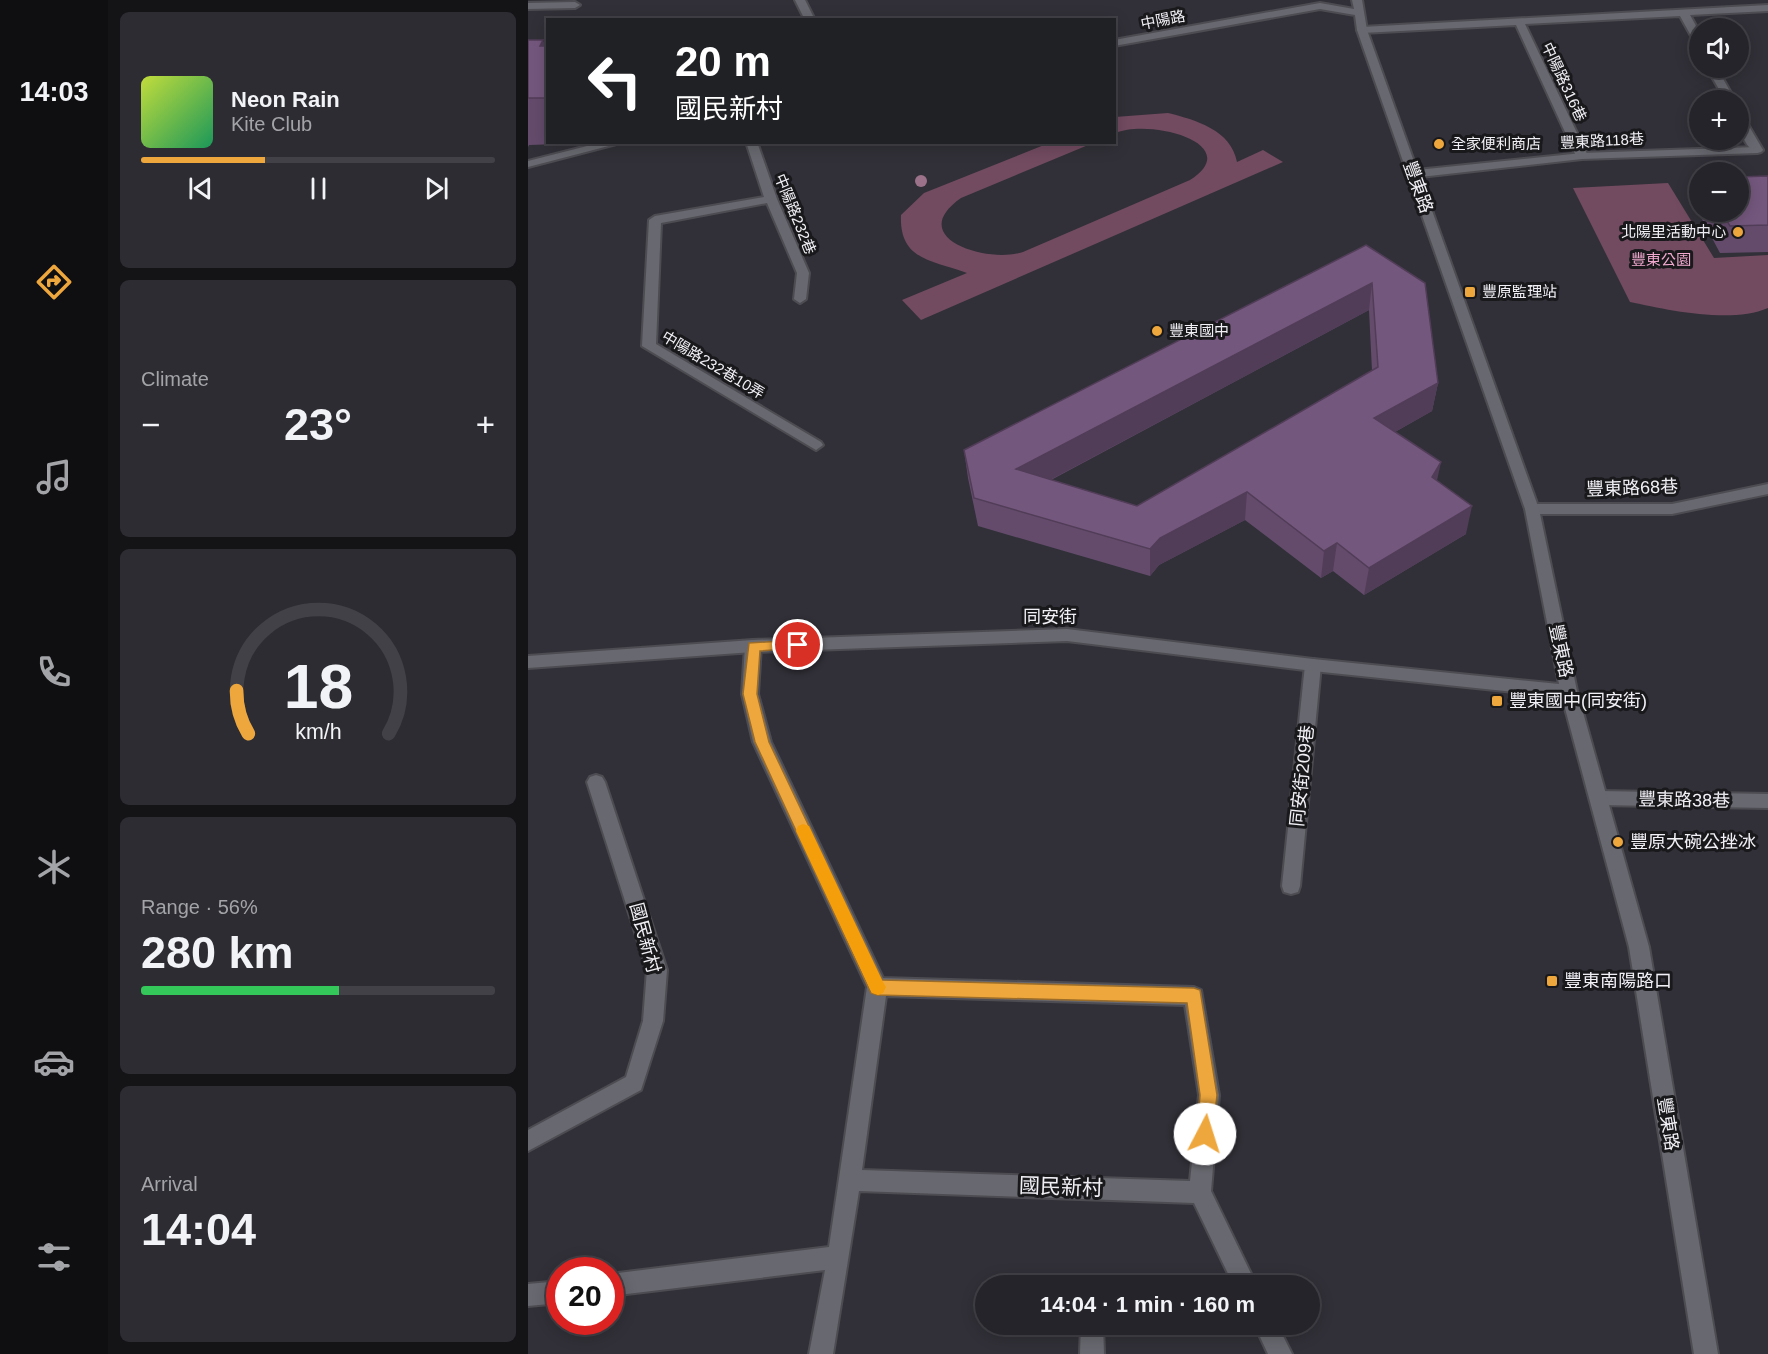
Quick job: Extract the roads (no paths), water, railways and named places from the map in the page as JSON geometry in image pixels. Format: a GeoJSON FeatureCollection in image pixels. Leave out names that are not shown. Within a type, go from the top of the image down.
{"type":"FeatureCollection","features":[{"type":"Feature","properties":{"kind":"street"},"geometry":{"type":"LineString","coordinates":[[800,0],[809,18]]}},
{"type":"Feature","properties":{"kind":"street"},"geometry":{"type":"LineString","coordinates":[[528,6],[576,5]]}},
{"type":"Feature","properties":{"kind":"street","name":"中陽路"},"geometry":{"type":"LineString","coordinates":[[1116,44],[1320,6],[1358,6]]}},
{"type":"Feature","properties":{"kind":"street","name":"豐東路"},"geometry":{"type":"LineString","coordinates":[[1358,6],[1362,30],[1532,509],[1569,691],[1639,947],[1706,1354]]}},
{"type":"Feature","properties":{"kind":"street"},"geometry":{"type":"LineString","coordinates":[[1362,30],[1519,21],[1632,11],[1683,12],[1768,8]]}},
{"type":"Feature","properties":{"kind":"street"},"geometry":{"type":"LineString","coordinates":[[1683,12],[1689,23]]}},
{"type":"Feature","properties":{"kind":"street","name":"中陽路316巷"},"geometry":{"type":"LineString","coordinates":[[1519,21],[1582,156]]}},
{"type":"Feature","properties":{"kind":"street","name":"豐東路118巷"},"geometry":{"type":"LineString","coordinates":[[1413,174],[1582,156],[1757,150],[1749,136]]}},
{"type":"Feature","properties":{"kind":"street"},"geometry":{"type":"LineString","coordinates":[[528,164],[611,144]]}},
{"type":"Feature","properties":{"kind":"street","name":"中陽路232巷"},"geometry":{"type":"LineString","coordinates":[[752,144],[771,199],[803,273],[800,299]]}},
{"type":"Feature","properties":{"kind":"street","name":"中陽路232巷10弄"},"geometry":{"type":"LineString","coordinates":[[771,199],[655,220],[649,346],[816,445]]}},
{"type":"Feature","properties":{"kind":"street","name":"豐東路68巷"},"geometry":{"type":"LineString","coordinates":[[1532,509],[1672,509],[1768,489]]}},
{"type":"Feature","properties":{"kind":"street","name":"同安街"},"geometry":{"type":"LineString","coordinates":[[528,662],[753,646],[1066,635],[1313,665],[1569,691]]}},
{"type":"Feature","properties":{"kind":"street"},"geometry":{"type":"LineString","coordinates":[[753,646],[750,694],[762,742],[877,987],[838,1257],[821,1354]]}},
{"type":"Feature","properties":{"kind":"street","name":"同安街209巷"},"geometry":{"type":"LineString","coordinates":[[1291,886],[1313,665]]}},
{"type":"Feature","properties":{"kind":"street","name":"國民新村"},"geometry":{"type":"LineString","coordinates":[[528,1141],[633,1083],[653,1021],[657,970],[596,783]]}},
{"type":"Feature","properties":{"kind":"street","name":"豐東路38巷"},"geometry":{"type":"LineString","coordinates":[[1599,798],[1768,801]]}},
{"type":"Feature","properties":{"kind":"street"},"geometry":{"type":"LineString","coordinates":[[877,987],[1194,996],[1209,1095],[1200,1192],[1241,1275]]}},
{"type":"Feature","properties":{"kind":"street","name":"國民新村"},"geometry":{"type":"LineString","coordinates":[[849,1180],[1200,1192]]}},
{"type":"Feature","properties":{"kind":"street"},"geometry":{"type":"LineString","coordinates":[[624,1283],[838,1257]]}},
{"type":"Feature","properties":{"kind":"street"},"geometry":{"type":"LineString","coordinates":[[528,1295],[546,1293]]}},
{"type":"Feature","properties":{"kind":"street"},"geometry":{"type":"LineString","coordinates":[[1092,1335],[1092,1354]]}},
{"type":"Feature","properties":{"kind":"street"},"geometry":{"type":"LineString","coordinates":[[1270,1335],[1280,1354]]}},
{"type":"Feature","properties":{"kind":"place","name":"全家便利商店"},"geometry":{"type":"Point","coordinates":[1439,144]}},
{"type":"Feature","properties":{"kind":"place","name":"北陽里活動中心"},"geometry":{"type":"Point","coordinates":[1738,232]}},
{"type":"Feature","properties":{"kind":"place","name":"豐原監理站"},"geometry":{"type":"Point","coordinates":[1470,292]}},
{"type":"Feature","properties":{"kind":"place","name":"豐東國中"},"geometry":{"type":"Point","coordinates":[1157,331]}},
{"type":"Feature","properties":{"kind":"place","name":"豐東國中(同安街)"},"geometry":{"type":"Point","coordinates":[1497,701]}},
{"type":"Feature","properties":{"kind":"place","name":"豐原大碗公挫冰"},"geometry":{"type":"Point","coordinates":[1618,842]}},
{"type":"Feature","properties":{"kind":"place","name":"豐東南陽路口"},"geometry":{"type":"Point","coordinates":[1552,981]}},
{"type":"Feature","properties":{"kind":"park label","name":"豐東公園"},"geometry":{"type":"Point","coordinates":[1661,260]}}]}
